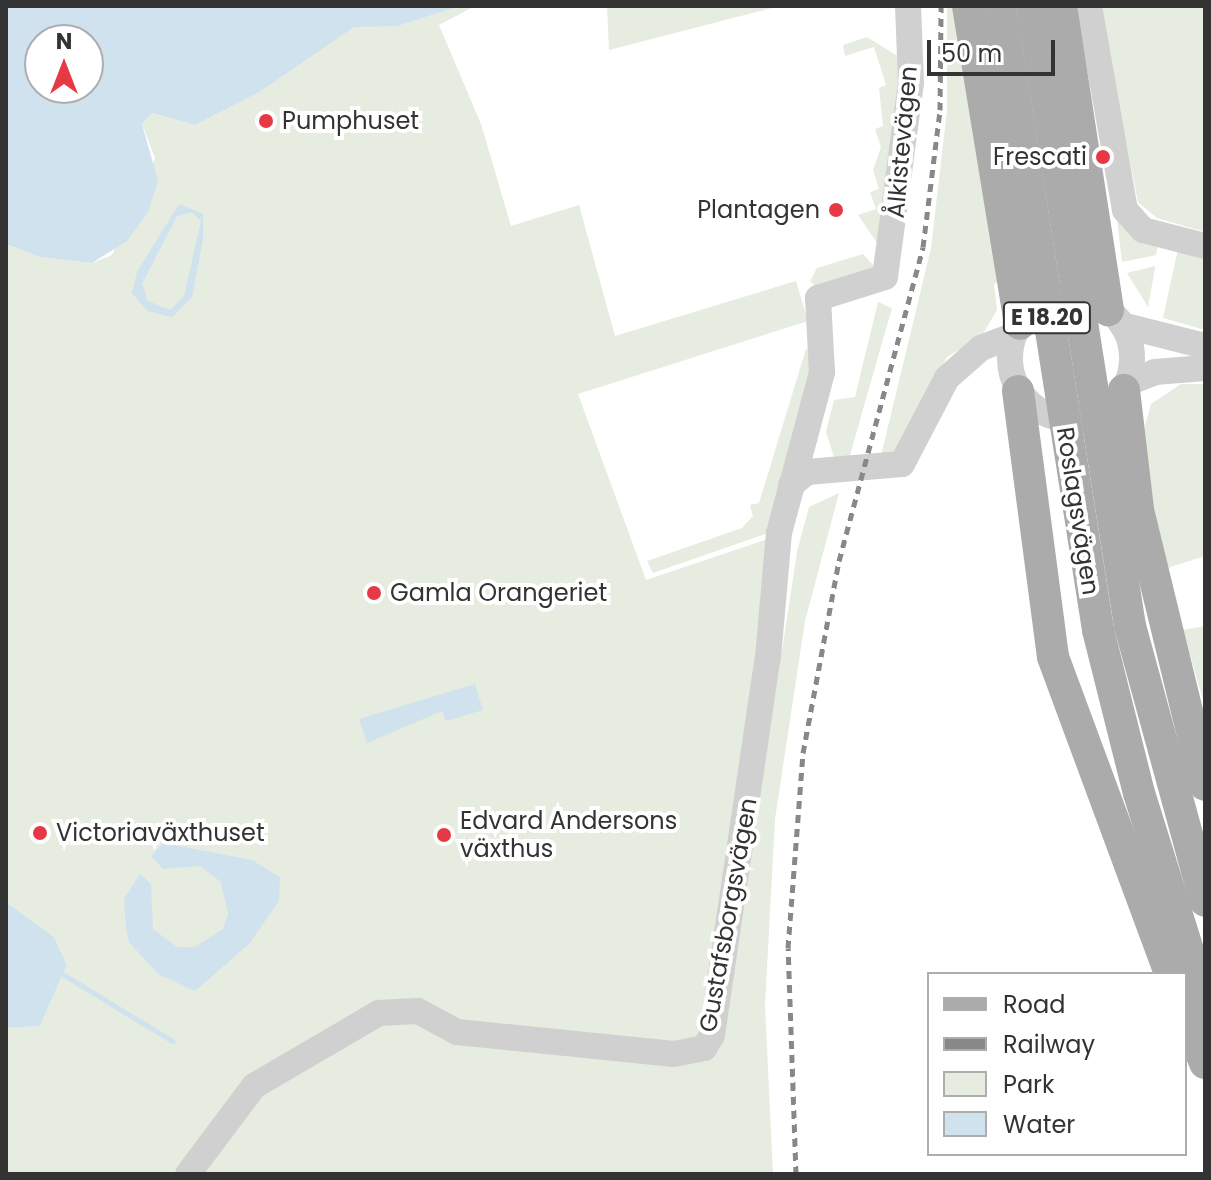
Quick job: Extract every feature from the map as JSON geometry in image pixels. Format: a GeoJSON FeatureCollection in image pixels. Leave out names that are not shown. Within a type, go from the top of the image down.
{"type":"FeatureCollection","features":[{"type":"Feature","properties":{"kind":"main road"},"geometry":{"type":"LineString","coordinates":[[968,6],[1017,330]]}},
{"type":"Feature","properties":{"kind":"main road","name":"Roslagsvägen"},"geometry":{"type":"LineString","coordinates":[[1000,6],[1098,630],[1139,793],[1205,1005]]}},
{"type":"Feature","properties":{"kind":"main road","name":"Roslagsvägen"},"geometry":{"type":"LineString","coordinates":[[1032,6],[1130,626],[1205,901]]}},
{"type":"Feature","properties":{"kind":"main road"},"geometry":{"type":"LineString","coordinates":[[1061,6],[1115,317]]}},
{"type":"Feature","properties":{"kind":"main road"},"geometry":{"type":"LineString","coordinates":[[1016,387],[1053,657],[1169,972]]}},
{"type":"Feature","properties":{"kind":"main road"},"geometry":{"type":"LineString","coordinates":[[1125,387],[1138,510],[1205,785]]}},
{"type":"Feature","properties":{"kind":"main road"},"geometry":{"type":"LineString","coordinates":[[1187,1017],[1205,1063]]}},
{"type":"Feature","properties":{"kind":"street","name":"Ålkistevägen"},"geometry":{"type":"LineString","coordinates":[[818,298],[885,277],[911,83],[908,6]]}},
{"type":"Feature","properties":{"kind":"street"},"geometry":{"type":"LineString","coordinates":[[1089,6],[1125,210],[1143,230],[1205,246]]}},
{"type":"Feature","properties":{"kind":"street"},"geometry":{"type":"LineString","coordinates":[[791,485],[807,472],[830,469],[878,471],[902,464],[947,378],[968,360],[1017,330],[1035,308],[1067,297],[1115,317],[1205,346]]}},
{"type":"Feature","properties":{"kind":"street","name":"Gustafsborgsvägen"},"geometry":{"type":"LineString","coordinates":[[188,1174],[254,1086],[379,1013],[418,1011],[457,1032],[674,1054],[704,1048],[712,1035],[740,869],[791,485],[822,372],[818,298]]}},
{"type":"Feature","properties":{"kind":"street"},"geometry":{"type":"LineString","coordinates":[[1115,317],[1132,354],[1125,387]]}},
{"type":"Feature","properties":{"kind":"street"},"geometry":{"type":"LineString","coordinates":[[1016,387],[1017,330]]}},
{"type":"Feature","properties":{"kind":"street"},"geometry":{"type":"LineString","coordinates":[[968,360],[1016,387],[1041,413],[1071,420],[1101,412],[1125,387],[1155,372],[1205,368]]}},
{"type":"Feature","properties":{"kind":"street"},"geometry":{"type":"LineString","coordinates":[[803,443],[809,459],[830,469]]}},
{"type":"Feature","properties":{"kind":"green space"},"geometry":{"type":"Polygon","coordinates":[[[460,6],[475,6],[439,25],[481,124],[511,226],[579,205],[615,336],[796,281],[808,321],[578,394],[646,580],[768,539],[749,869],[797,552],[809,507],[839,493],[805,621],[775,819],[765,1005],[773,1174],[6,1174],[6,1028],[40,1026],[67,965],[54,937],[6,902],[6,244],[41,257],[92,263],[112,255],[155,158],[142,124],[152,113],[195,125],[258,93],[354,26],[398,26],[460,6]]]}},
{"type":"Feature","properties":{"kind":"green space"},"geometry":{"type":"Polygon","coordinates":[[[607,6],[779,6],[609,50],[607,6]]]}},
{"type":"Feature","properties":{"kind":"green space"},"geometry":{"type":"Polygon","coordinates":[[[947,6],[959,6],[1002,280],[994,284],[997,310],[981,337],[947,357],[895,456],[880,460],[931,248],[947,110],[947,6]]]}},
{"type":"Feature","properties":{"kind":"green space"},"geometry":{"type":"Polygon","coordinates":[[[1099,6],[1205,6],[1205,232],[1157,218],[1138,202],[1099,6]]]}},
{"type":"Feature","properties":{"kind":"green space"},"geometry":{"type":"Polygon","coordinates":[[[867,37],[904,60],[880,247],[858,215],[876,209],[870,192],[879,189],[873,170],[881,147],[875,129],[883,126],[879,88],[886,85],[874,47],[845,56],[843,45],[867,37]]]}},
{"type":"Feature","properties":{"kind":"green space"},"geometry":{"type":"Polygon","coordinates":[[[1116,210],[1158,245],[1156,255],[1122,262],[1116,210]]]}},
{"type":"Feature","properties":{"kind":"green space"},"geometry":{"type":"Polygon","coordinates":[[[1178,249],[1205,255],[1205,330],[1163,318],[1178,249]]]}},
{"type":"Feature","properties":{"kind":"green space"},"geometry":{"type":"Polygon","coordinates":[[[863,254],[875,267],[816,287],[810,281],[817,268],[863,254]]]}},
{"type":"Feature","properties":{"kind":"green space"},"geometry":{"type":"Polygon","coordinates":[[[1155,268],[1148,307],[1127,273],[1155,268]]]}},
{"type":"Feature","properties":{"kind":"green space"},"geometry":{"type":"Polygon","coordinates":[[[878,302],[892,308],[848,462],[835,460],[826,432],[834,400],[855,397],[878,302]]]}},
{"type":"Feature","properties":{"kind":"green space"},"geometry":{"type":"Polygon","coordinates":[[[806,349],[817,351],[771,532],[653,573],[647,561],[742,528],[753,516],[750,505],[759,503],[806,349]]]}},
{"type":"Feature","properties":{"kind":"green space"},"geometry":{"type":"Polygon","coordinates":[[[1181,384],[1205,384],[1205,556],[1164,569],[1142,436],[1151,404],[1181,384]]]}},
{"type":"Feature","properties":{"kind":"green space"},"geometry":{"type":"Polygon","coordinates":[[[1205,626],[1205,707],[1183,630],[1205,626]]]}},
{"type":"Feature","properties":{"kind":"water"},"geometry":{"type":"Polygon","coordinates":[[[6,6],[460,6],[398,26],[354,27],[258,93],[195,125],[152,113],[142,124],[158,181],[148,212],[127,241],[92,263],[40,257],[6,244],[6,6]]]}},
{"type":"Feature","properties":{"kind":"water"},"geometry":{"type":"Polygon","coordinates":[[[179,204],[203,214],[203,239],[192,297],[172,317],[147,311],[132,293],[137,272],[179,204]],[[192,212],[177,216],[142,284],[148,301],[170,310],[184,296],[201,221],[192,212]]]}},
{"type":"Feature","properties":{"kind":"water"},"geometry":{"type":"Polygon","coordinates":[[[475,684],[483,710],[446,721],[442,711],[367,743],[359,719],[475,684]]]}},
{"type":"Feature","properties":{"kind":"water"},"geometry":{"type":"Polygon","coordinates":[[[163,843],[252,860],[280,877],[279,901],[249,944],[195,991],[158,974],[129,942],[124,899],[140,874],[151,884],[153,929],[177,947],[195,947],[223,929],[228,914],[221,882],[200,866],[163,869],[151,856],[163,843]]]}},
{"type":"Feature","properties":{"kind":"water"},"geometry":{"type":"Polygon","coordinates":[[[6,902],[54,937],[67,965],[40,1026],[6,1028],[6,902]]]}},
{"type":"Feature","properties":{"kind":"waterway"},"geometry":{"type":"LineString","coordinates":[[64,975],[172,1041]]}},
{"type":"Feature","properties":{"kind":"railway"},"geometry":{"type":"LineString","coordinates":[[796,1174],[788,948],[803,753],[839,561],[923,247],[940,110],[941,6]]}},
{"type":"Feature","properties":{"kind":"place","name":"Pumphuset"},"geometry":{"type":"Point","coordinates":[266,121]}},
{"type":"Feature","properties":{"kind":"place","name":"Frescati"},"geometry":{"type":"Point","coordinates":[1103,157]}},
{"type":"Feature","properties":{"kind":"place","name":"Plantagen"},"geometry":{"type":"Point","coordinates":[836,210]}},
{"type":"Feature","properties":{"kind":"place","name":"Gamla Orangeriet"},"geometry":{"type":"Point","coordinates":[374,593]}},
{"type":"Feature","properties":{"kind":"place","name":"Victoriaväxthuset"},"geometry":{"type":"Point","coordinates":[40,833]}},
{"type":"Feature","properties":{"kind":"place","name":"Edvard Andersons växthus"},"geometry":{"type":"Point","coordinates":[444,835]}}]}
